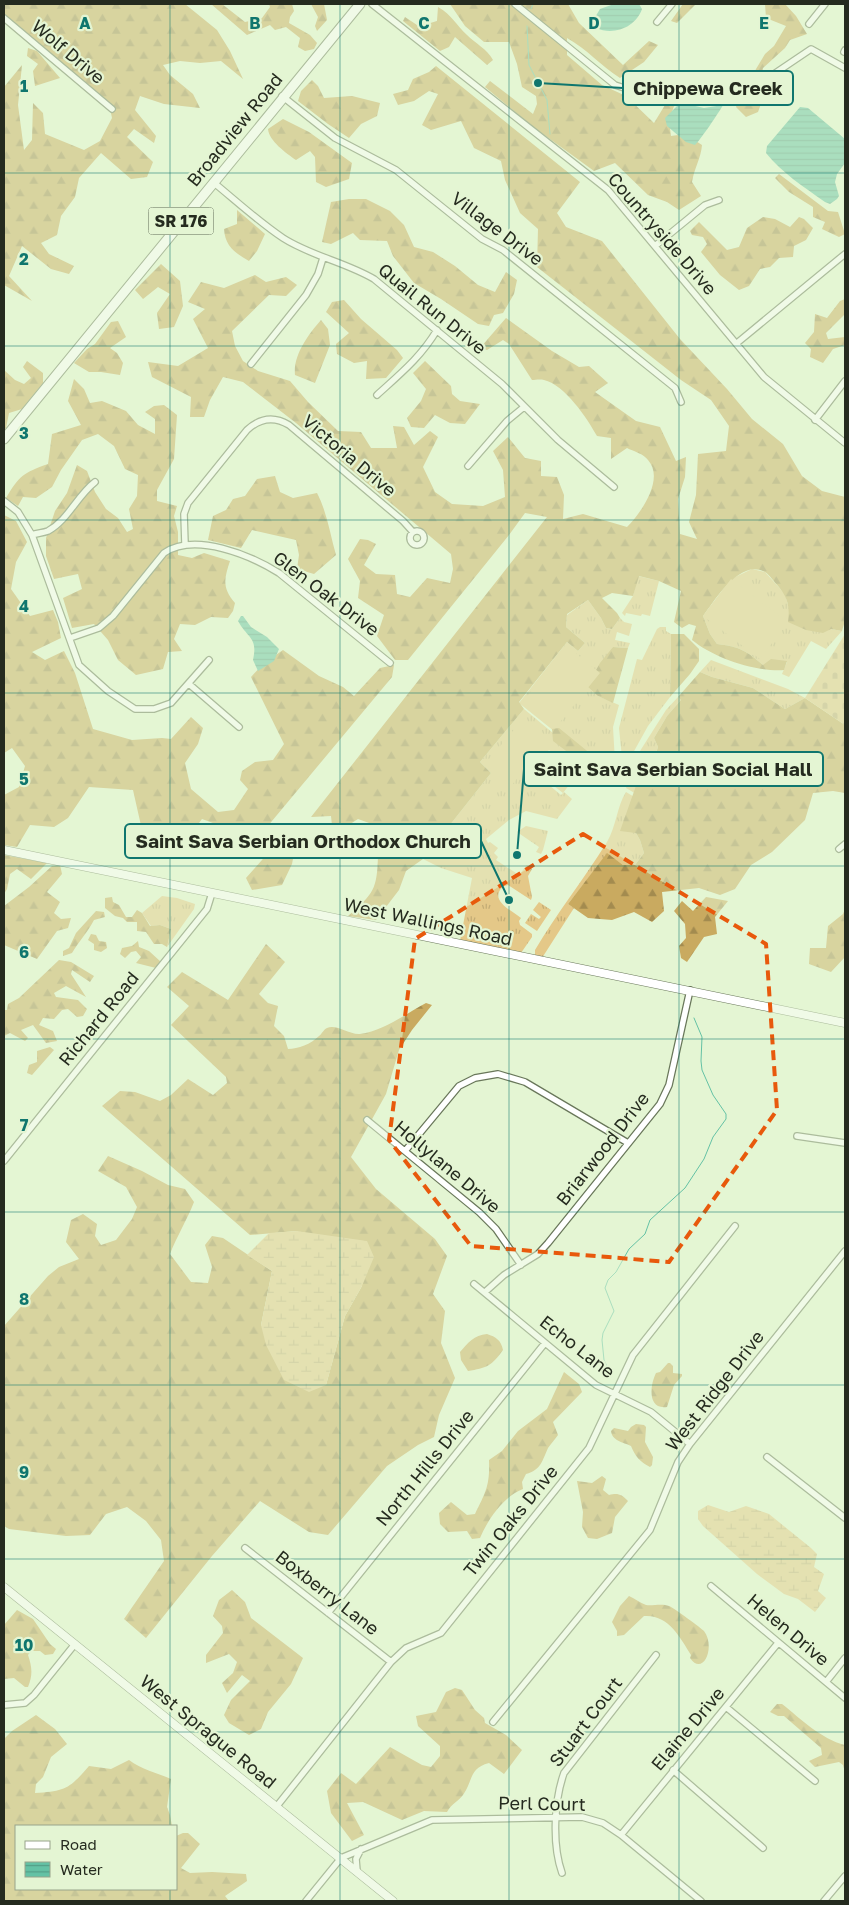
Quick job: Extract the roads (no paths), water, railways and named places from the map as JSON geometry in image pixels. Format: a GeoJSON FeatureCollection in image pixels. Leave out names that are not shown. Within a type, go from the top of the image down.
{"type":"FeatureCollection","features":[{"type":"Feature","properties":{"kind":"main road","name":"Broadview Road"},"geometry":{"type":"LineString","coordinates":[[4,440],[282,96],[360,4]]}},
{"type":"Feature","properties":{"kind":"street","name":"Countryside Drive"},"geometry":{"type":"LineString","coordinates":[[372,4],[608,190],[764,377],[845,443]]}},
{"type":"Feature","properties":{"kind":"street"},"geometry":{"type":"LineString","coordinates":[[514,4],[526,15],[568,45],[600,75],[615,85],[656,98],[693,95]]}},
{"type":"Feature","properties":{"kind":"street"},"geometry":{"type":"LineString","coordinates":[[657,22],[672,4]]}},
{"type":"Feature","properties":{"kind":"street"},"geometry":{"type":"LineString","coordinates":[[809,24],[825,4]]}},
{"type":"Feature","properties":{"kind":"street","name":"Wolf Drive"},"geometry":{"type":"LineString","coordinates":[[4,18],[112,108]]}},
{"type":"Feature","properties":{"kind":"street"},"geometry":{"type":"LineString","coordinates":[[768,78],[811,49],[845,68]]}},
{"type":"Feature","properties":{"kind":"street","name":"Village Drive"},"geometry":{"type":"LineString","coordinates":[[282,96],[334,138],[396,170],[482,240],[503,250],[675,388],[681,402]]}},
{"type":"Feature","properties":{"kind":"street","name":"Quail Run Drive"},"geometry":{"type":"LineString","coordinates":[[213,182],[283,238],[323,258],[356,268],[374,279],[502,384],[558,440],[614,487]]}},
{"type":"Feature","properties":{"kind":"street"},"geometry":{"type":"LineString","coordinates":[[654,246],[705,205],[719,200]]}},
{"type":"Feature","properties":{"kind":"street"},"geometry":{"type":"LineString","coordinates":[[737,343],[845,254]]}},
{"type":"Feature","properties":{"kind":"street"},"geometry":{"type":"LineString","coordinates":[[251,364],[306,295],[318,274],[323,258]]}},
{"type":"Feature","properties":{"kind":"street"},"geometry":{"type":"LineString","coordinates":[[377,394],[407,369],[427,347],[437,330]]}},
{"type":"Feature","properties":{"kind":"street"},"geometry":{"type":"LineString","coordinates":[[815,420],[845,381]]}},
{"type":"Feature","properties":{"kind":"street"},"geometry":{"type":"LineString","coordinates":[[468,466],[507,421],[524,407]]}},
{"type":"Feature","properties":{"kind":"street","name":"Victoria Drive"},"geometry":{"type":"LineString","coordinates":[[185,544],[184,514],[188,503],[247,430],[254,423],[268,419],[280,420],[289,425],[403,521],[413,532]]}},
{"type":"Feature","properties":{"kind":"street"},"geometry":{"type":"LineString","coordinates":[[32,534],[48,531],[62,520],[87,488],[95,482]]}},
{"type":"Feature","properties":{"kind":"street"},"geometry":{"type":"LineString","coordinates":[[4,501],[18,512],[32,534],[80,665],[108,690],[135,709],[154,709],[171,703],[209,660]]}},
{"type":"Feature","properties":{"kind":"street"},"geometry":{"type":"LineString","coordinates":[[70,638],[99,628],[113,616],[164,553],[171,548],[185,544]]}},
{"type":"Feature","properties":{"kind":"street","name":"Glen Oak Drive"},"geometry":{"type":"LineString","coordinates":[[185,544],[221,548],[264,564],[279,573],[390,663]]}},
{"type":"Feature","properties":{"kind":"street"},"geometry":{"type":"LineString","coordinates":[[189,684],[239,727]]}},
{"type":"Feature","properties":{"kind":"street"},"geometry":{"type":"LineString","coordinates":[[839,849],[845,844]]}},
{"type":"Feature","properties":{"kind":"street","name":"West Wallings Road"},"geometry":{"type":"LineString","coordinates":[[4,850],[845,1023]]}},
{"type":"Feature","properties":{"kind":"street","name":"Richard Road"},"geometry":{"type":"LineString","coordinates":[[4,1161],[208,909],[212,893]]}},
{"type":"Feature","properties":{"kind":"street","name":"Briarwood Drive"},"geometry":{"type":"LineString","coordinates":[[485,1292],[504,1275],[538,1254],[660,1104],[669,1085],[690,990]]}},
{"type":"Feature","properties":{"kind":"street"},"geometry":{"type":"LineString","coordinates":[[404,1151],[459,1086],[475,1078],[498,1074],[525,1082],[628,1143]]}},
{"type":"Feature","properties":{"kind":"street","name":"Hollylane Drive"},"geometry":{"type":"LineString","coordinates":[[367,1120],[479,1212],[496,1229],[521,1265]]}},
{"type":"Feature","properties":{"kind":"street"},"geometry":{"type":"LineString","coordinates":[[797,1136],[845,1143]]}},
{"type":"Feature","properties":{"kind":"street","name":"Twin Oaks Drive"},"geometry":{"type":"LineString","coordinates":[[277,1806],[391,1662],[406,1648],[440,1633],[589,1448],[633,1355],[735,1226]]}},
{"type":"Feature","properties":{"kind":"street","name":"West Ridge Drive"},"geometry":{"type":"LineString","coordinates":[[494,1722],[650,1530],[678,1462],[690,1444],[845,1251]]}},
{"type":"Feature","properties":{"kind":"street","name":"Echo Lane"},"geometry":{"type":"LineString","coordinates":[[474,1284],[596,1385],[651,1412],[690,1444]]}},
{"type":"Feature","properties":{"kind":"street","name":"North Hills Drive"},"geometry":{"type":"LineString","coordinates":[[328,1613],[545,1343]]}},
{"type":"Feature","properties":{"kind":"street"},"geometry":{"type":"LineString","coordinates":[[767,1457],[845,1518]]}},
{"type":"Feature","properties":{"kind":"street","name":"Boxberry Lane"},"geometry":{"type":"LineString","coordinates":[[245,1548],[391,1662]]}},
{"type":"Feature","properties":{"kind":"street","name":"Helen Drive"},"geometry":{"type":"LineString","coordinates":[[711,1586],[845,1698]]}},
{"type":"Feature","properties":{"kind":"street","name":"West Sprague Road"},"geometry":{"type":"LineString","coordinates":[[4,1587],[393,1901]]}},
{"type":"Feature","properties":{"kind":"street","name":"Elaine Drive"},"geometry":{"type":"LineString","coordinates":[[621,1835],[778,1643]]}},
{"type":"Feature","properties":{"kind":"street"},"geometry":{"type":"LineString","coordinates":[[4,1706],[25,1703],[34,1695],[75,1644]]}},
{"type":"Feature","properties":{"kind":"street","name":"Stuart Court"},"geometry":{"type":"LineString","coordinates":[[562,1873],[558,1863],[556,1818],[558,1789],[564,1773],[656,1655]]}},
{"type":"Feature","properties":{"kind":"street"},"geometry":{"type":"LineString","coordinates":[[826,1682],[845,1658]]}},
{"type":"Feature","properties":{"kind":"street"},"geometry":{"type":"LineString","coordinates":[[726,1707],[815,1781]]}},
{"type":"Feature","properties":{"kind":"street"},"geometry":{"type":"LineString","coordinates":[[673,1770],[762,1848]]}},
{"type":"Feature","properties":{"kind":"street","name":"Perl Court"},"geometry":{"type":"LineString","coordinates":[[341,1858],[432,1820],[582,1817],[603,1822],[701,1901]]}},
{"type":"Feature","properties":{"kind":"street"},"geometry":{"type":"LineString","coordinates":[[357,1871],[356,1859],[361,1849]]}},
{"type":"Feature","properties":{"kind":"street"},"geometry":{"type":"LineString","coordinates":[[306,1901],[341,1858]]}},
{"type":"Feature","properties":{"kind":"street"},"geometry":{"type":"LineString","coordinates":[[824,1901],[845,1876]]}},
{"type":"Feature","properties":{"kind":"water"},"geometry":{"type":"Polygon","coordinates":[[[614,4],[639,4],[642,9],[635,21],[624,28],[610,31],[596,28],[594,19],[600,9],[614,4]]]}},
{"type":"Feature","properties":{"kind":"water"},"geometry":{"type":"Polygon","coordinates":[[[691,105],[704,108],[723,105],[695,145],[686,142],[667,126],[665,118],[677,106],[691,105]]]}},
{"type":"Feature","properties":{"kind":"water"},"geometry":{"type":"Polygon","coordinates":[[[800,107],[808,108],[845,139],[845,163],[837,174],[835,182],[839,196],[830,204],[794,179],[766,153],[767,146],[800,107]]]}},
{"type":"Feature","properties":{"kind":"water"},"geometry":{"type":"Polygon","coordinates":[[[241,616],[251,627],[267,637],[279,649],[274,661],[258,671],[253,660],[253,642],[238,621],[241,616]]]}},
{"type":"Feature","properties":{"kind":"waterway"},"geometry":{"type":"LineString","coordinates":[[531,9],[533,4]]}},
{"type":"Feature","properties":{"kind":"waterway"},"geometry":{"type":"LineString","coordinates":[[527,26],[529,65],[547,100],[550,134]]}},
{"type":"Feature","properties":{"kind":"waterway"},"geometry":{"type":"LineString","coordinates":[[610,1373],[604,1360],[602,1340],[603,1333],[614,1311],[605,1288],[608,1280],[616,1272],[629,1249],[645,1234],[650,1220],[685,1188],[704,1159],[713,1137],[726,1119],[726,1114],[713,1095],[702,1070],[702,1037],[694,1018]]}},
{"type":"Feature","properties":{"kind":"place","name":"Chippewa Creek"},"geometry":{"type":"Point","coordinates":[538,83]}},
{"type":"Feature","properties":{"kind":"place","name":"Saint Sava Serbian Social Hall"},"geometry":{"type":"Point","coordinates":[517,855]}},
{"type":"Feature","properties":{"kind":"place","name":"Saint Sava Serbian Orthodox Church"},"geometry":{"type":"Point","coordinates":[509,900]}}]}
